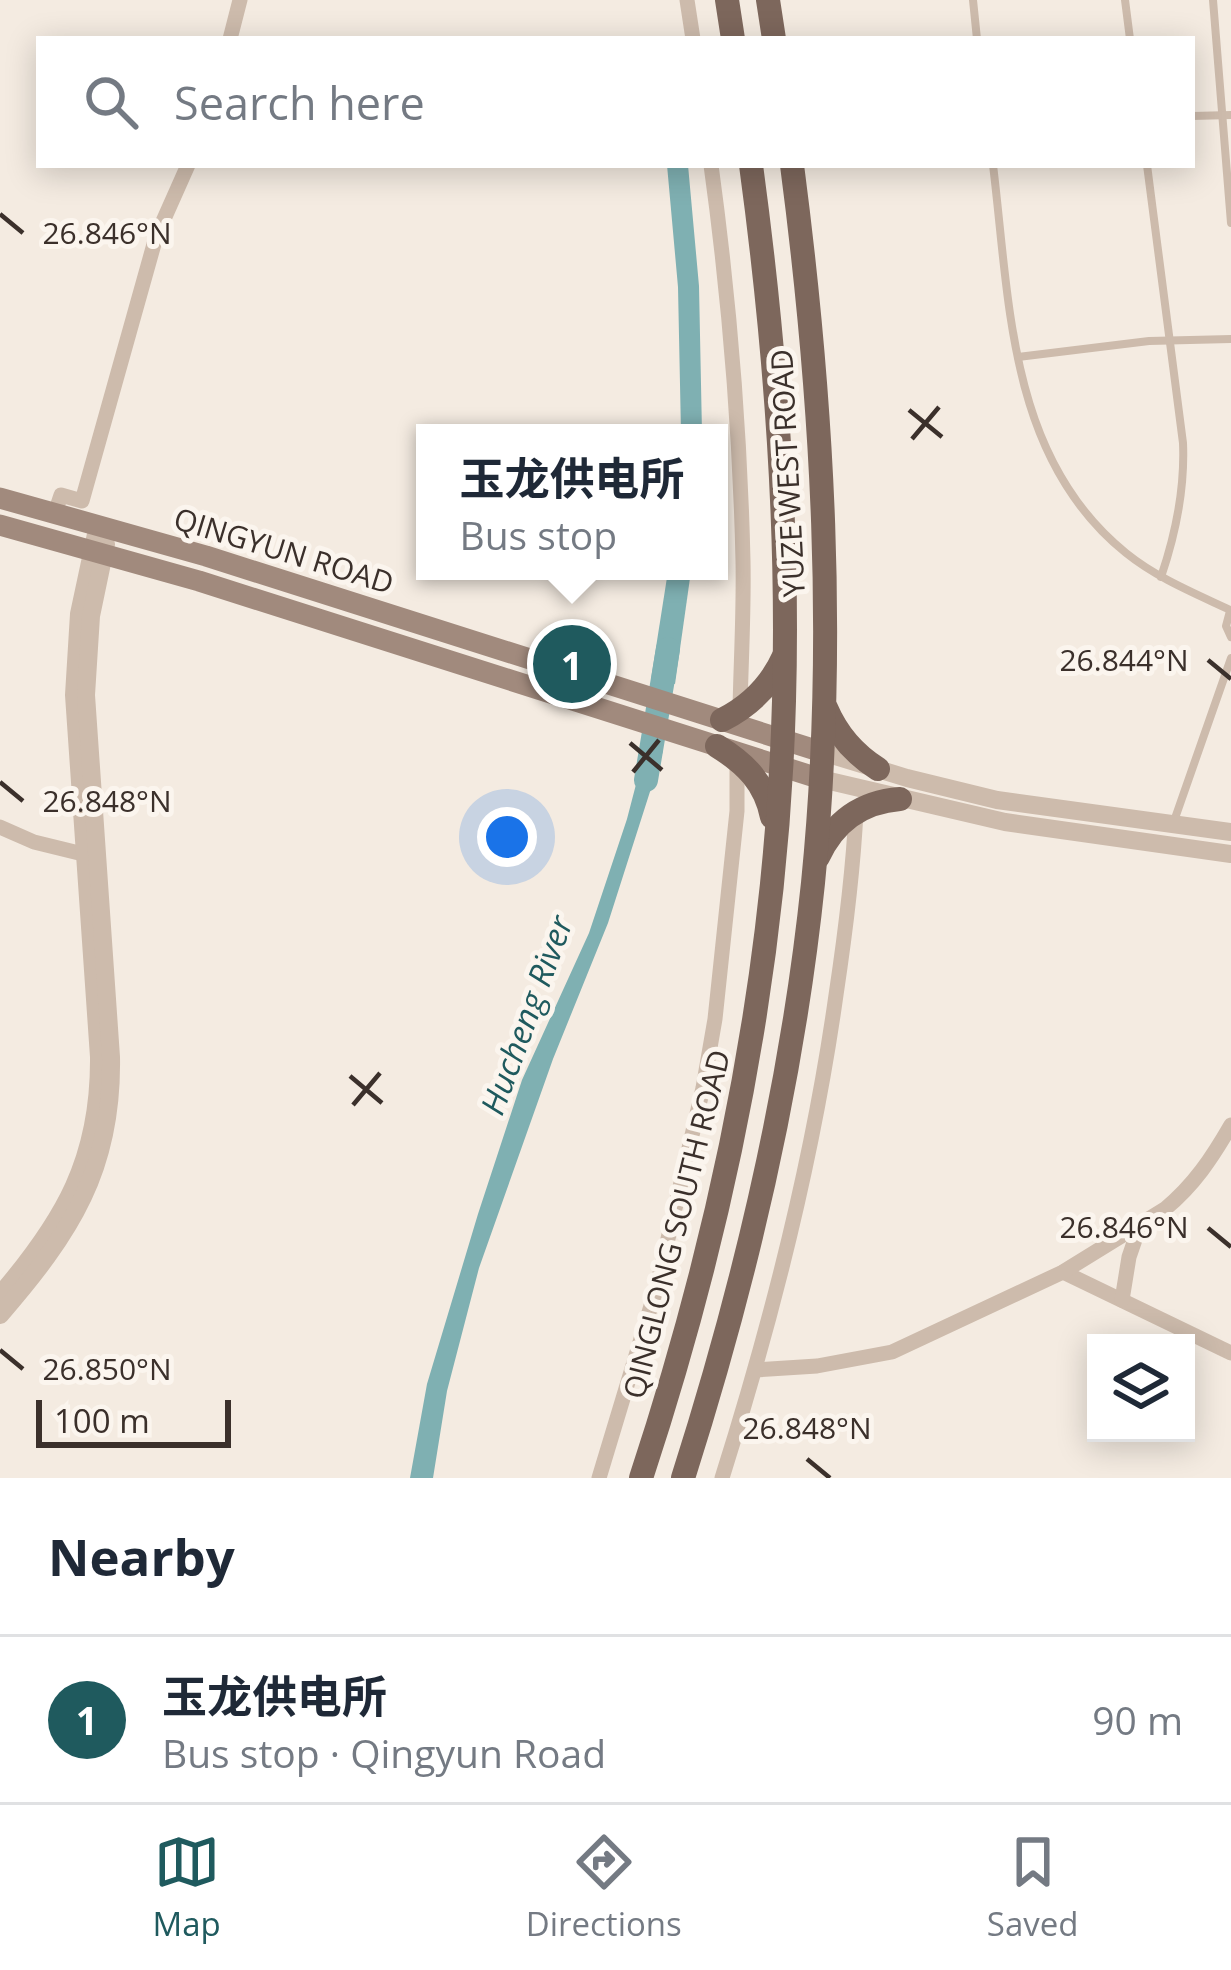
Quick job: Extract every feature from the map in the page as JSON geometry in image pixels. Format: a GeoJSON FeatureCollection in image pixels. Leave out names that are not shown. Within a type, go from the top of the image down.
{"type":"FeatureCollection","features":[{"type":"Feature","properties":{"kind":"main road"},"geometry":{"type":"LineString","coordinates":[[728,0],[734,36]]}},
{"type":"Feature","properties":{"kind":"main road"},"geometry":{"type":"LineString","coordinates":[[768,0],[774,36]]}},
{"type":"Feature","properties":{"kind":"main road","name":"YUZE WEST ROAD"},"geometry":{"type":"LineString","coordinates":[[751,168],[779,459],[785,654],[782,766]]}},
{"type":"Feature","properties":{"kind":"main road","name":"YUZE WEST ROAD"},"geometry":{"type":"LineString","coordinates":[[791,168],[810,333],[823,519],[821,779]]}},
{"type":"Feature","properties":{"kind":"main road","name":"QINGYUN ROAD"},"geometry":{"type":"LineString","coordinates":[[0,498],[206,556],[689,710],[731,715],[822,752]]}},
{"type":"Feature","properties":{"kind":"main road","name":"QINGYUN ROAD"},"geometry":{"type":"LineString","coordinates":[[0,525],[199,581],[727,753],[821,779]]}},
{"type":"Feature","properties":{"kind":"main road"},"geometry":{"type":"LineString","coordinates":[[731,715],[763,690],[785,654]]}},
{"type":"Feature","properties":{"kind":"main road"},"geometry":{"type":"LineString","coordinates":[[824,703],[842,736],[878,769]]}},
{"type":"Feature","properties":{"kind":"main road"},"geometry":{"type":"LineString","coordinates":[[727,753],[754,775],[765,793],[776,843]]}},
{"type":"Feature","properties":{"kind":"main road","name":"QINGLONG SOUTH ROAD"},"geometry":{"type":"LineString","coordinates":[[640,1478],[684,1336],[727,1166],[754,1025],[782,766]]}},
{"type":"Feature","properties":{"kind":"main road"},"geometry":{"type":"LineString","coordinates":[[683,1478],[734,1306],[766,1175],[794,1031],[821,779]]}},
{"type":"Feature","properties":{"kind":"main road"},"geometry":{"type":"LineString","coordinates":[[813,883],[823,846],[838,826],[877,802],[900,799]]}},
{"type":"Feature","properties":{"kind":"street"},"geometry":{"type":"LineString","coordinates":[[231,36],[240,0]]}},
{"type":"Feature","properties":{"kind":"street"},"geometry":{"type":"LineString","coordinates":[[687,0],[693,36]]}},
{"type":"Feature","properties":{"kind":"street"},"geometry":{"type":"LineString","coordinates":[[56,513],[61,495],[82,501],[156,237],[187,168]]}},
{"type":"Feature","properties":{"kind":"street"},"geometry":{"type":"LineString","coordinates":[[711,168],[739,449],[743,568],[731,715]]}},
{"type":"Feature","properties":{"kind":"street"},"geometry":{"type":"LineString","coordinates":[[0,1295],[44,1243],[64,1208],[88,1151],[96,1113],[99,1057],[82,854],[74,670],[79,614],[104,527]]}},
{"type":"Feature","properties":{"kind":"street"},"geometry":{"type":"LineString","coordinates":[[0,1315],[54,1250],[76,1214],[93,1175],[109,1115],[111,1057],[86,695],[97,552]]}},
{"type":"Feature","properties":{"kind":"street"},"geometry":{"type":"LineString","coordinates":[[822,752],[981,796],[1231,832]]}},
{"type":"Feature","properties":{"kind":"street"},"geometry":{"type":"LineString","coordinates":[[599,1478],[657,1286],[703,1088],[715,1018],[736,811],[727,753]]}},
{"type":"Feature","properties":{"kind":"street"},"geometry":{"type":"LineString","coordinates":[[821,779],[1045,830],[1231,854]]}},
{"type":"Feature","properties":{"kind":"street"},"geometry":{"type":"LineString","coordinates":[[722,1478],[755,1370],[824,1074],[856,812]]}},
{"type":"Feature","properties":{"kind":"street"},"geometry":{"type":"LineString","coordinates":[[0,827],[34,842],[82,854]]}},
{"type":"Feature","properties":{"kind":"street"},"geometry":{"type":"LineString","coordinates":[[755,1370],[818,1366],[892,1352],[1064,1272],[1165,1210],[1209,1163],[1231,1125]]}},
{"type":"Feature","properties":{"kind":"street"},"geometry":{"type":"LineString","coordinates":[[1122,1300],[1140,1225]]}},
{"type":"Feature","properties":{"kind":"street"},"geometry":{"type":"LineString","coordinates":[[1064,1272],[1231,1353]]}},
{"type":"Feature","properties":{"kind":"lane"},"geometry":{"type":"LineString","coordinates":[[973,0],[977,36]]}},
{"type":"Feature","properties":{"kind":"lane"},"geometry":{"type":"LineString","coordinates":[[1125,0],[1130,36]]}},
{"type":"Feature","properties":{"kind":"lane"},"geometry":{"type":"LineString","coordinates":[[1213,0],[1227,115],[1231,223]]}},
{"type":"Feature","properties":{"kind":"lane"},"geometry":{"type":"LineString","coordinates":[[1195,116],[1227,115]]}},
{"type":"Feature","properties":{"kind":"lane"},"geometry":{"type":"LineString","coordinates":[[993,168],[1017,357],[1032,415],[1064,482],[1107,536],[1161,577],[1231,610],[1226,626],[1231,637]]}},
{"type":"Feature","properties":{"kind":"lane"},"geometry":{"type":"LineString","coordinates":[[1147,168],[1184,470],[1176,526],[1161,577]]}},
{"type":"Feature","properties":{"kind":"lane"},"geometry":{"type":"LineString","coordinates":[[1017,357],[1108,345],[1231,339]]}},
{"type":"Feature","properties":{"kind":"lane"},"geometry":{"type":"LineString","coordinates":[[1172,825],[1231,658]]}},
{"type":"Feature","properties":{"kind":"water"},"geometry":{"type":"Polygon","coordinates":[[[667,168],[688,168],[699,286],[702,424],[681,424],[678,287],[667,168]]]}},
{"type":"Feature","properties":{"kind":"water"},"geometry":{"type":"Polygon","coordinates":[[[667,580],[690,580],[675,684],[651,679],[667,580]]]}},
{"type":"Feature","properties":{"kind":"water"},"geometry":{"type":"Polygon","coordinates":[[[646,746],[663,751],[608,923],[553,1059],[479,1268],[447,1391],[433,1478],[410,1478],[427,1384],[478,1214],[522,1080],[589,933],[646,746]]]}},
{"type":"Feature","properties":{"kind":"waterway","name":"Hucheng River"},"geometry":{"type":"LineString","coordinates":[[646,780],[668,649]]}},
{"type":"Feature","properties":{"kind":"place","name":"玉龙供电所"},"geometry":{"type":"Point","coordinates":[572,664]}}]}
